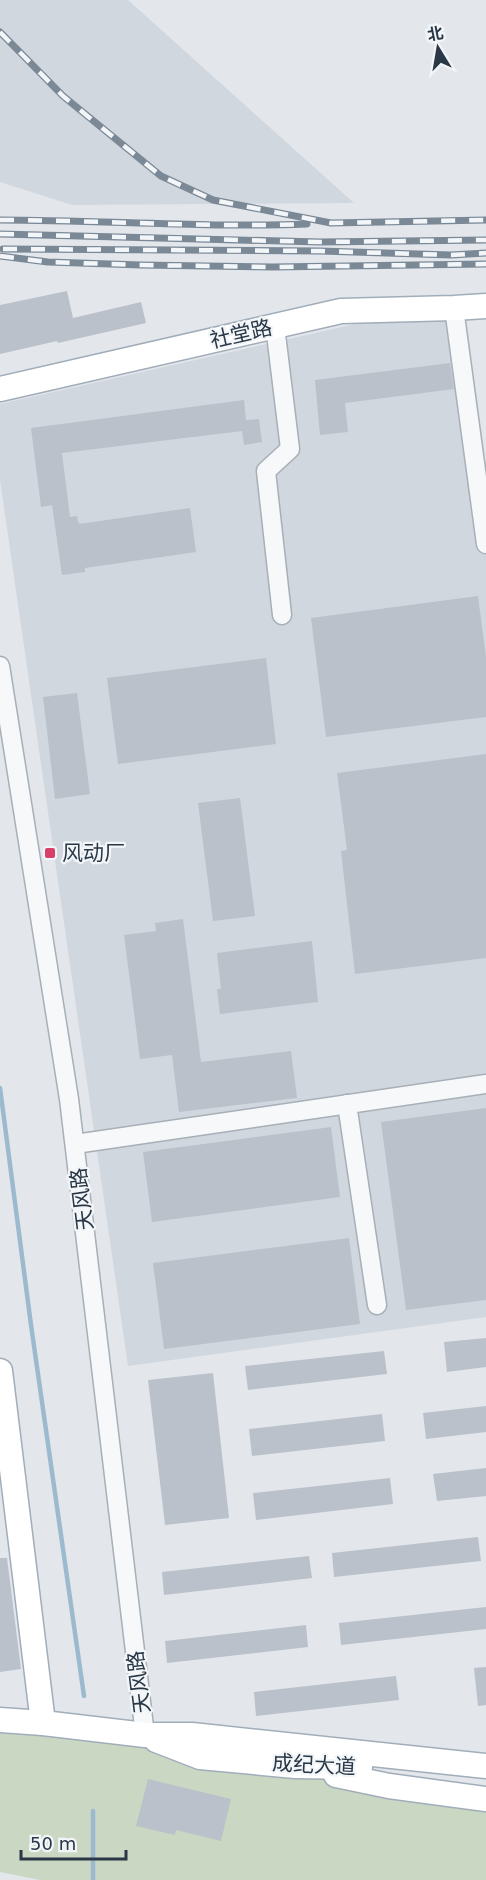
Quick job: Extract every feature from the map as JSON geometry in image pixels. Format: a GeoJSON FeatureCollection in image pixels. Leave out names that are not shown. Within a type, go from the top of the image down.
{"type":"FeatureCollection","features":[{"type":"Feature","properties":{"kind":"main road","name":"社堂路"},"geometry":{"type":"LineString","coordinates":[[0,389],[341,311],[486,306]]}},
{"type":"Feature","properties":{"kind":"main road"},"geometry":{"type":"LineString","coordinates":[[0,1371],[43,1723]]}},
{"type":"Feature","properties":{"kind":"main road","name":"成纪大道"},"geometry":{"type":"LineString","coordinates":[[0,1720],[145,1735],[192,1735],[486,1766]]}},
{"type":"Feature","properties":{"kind":"main road","name":"成纪大道"},"geometry":{"type":"LineString","coordinates":[[145,1735],[200,1757],[295,1766],[364,1767],[486,1780]]}},
{"type":"Feature","properties":{"kind":"main road"},"geometry":{"type":"LineString","coordinates":[[295,1766],[389,1786],[486,1799]]}},
{"type":"Feature","properties":{"kind":"street"},"geometry":{"type":"LineString","coordinates":[[454,308],[486,544]]}},
{"type":"Feature","properties":{"kind":"street"},"geometry":{"type":"LineString","coordinates":[[275,326],[290,449],[266,471],[282,615]]}},
{"type":"Feature","properties":{"kind":"street","name":"天风路"},"geometry":{"type":"LineString","coordinates":[[0,666],[75,1144],[145,1735]]}},
{"type":"Feature","properties":{"kind":"street"},"geometry":{"type":"LineString","coordinates":[[75,1144],[486,1084]]}},
{"type":"Feature","properties":{"kind":"street"},"geometry":{"type":"LineString","coordinates":[[347,1104],[377,1305]]}},
{"type":"Feature","properties":{"kind":"shaded area"},"geometry":{"type":"Polygon","coordinates":[[[0,0],[128,0],[354,203],[72,205],[0,182],[0,0]]]}},
{"type":"Feature","properties":{"kind":"shaded area"},"geometry":{"type":"Polygon","coordinates":[[[465,317],[486,470],[486,1317],[128,1366],[0,480],[0,404],[355,324],[465,317]]]}},
{"type":"Feature","properties":{"kind":"green space"},"geometry":{"type":"Polygon","coordinates":[[[0,1714],[486,1793],[486,1880],[40,1880],[0,1872],[0,1714]]]}},
{"type":"Feature","properties":{"kind":"building"},"geometry":{"type":"Polygon","coordinates":[[[67,291],[73,318],[141,302],[146,323],[0,354],[0,305],[67,291]]]}},
{"type":"Feature","properties":{"kind":"building"},"geometry":{"type":"Polygon","coordinates":[[[450,363],[454,389],[345,403],[348,432],[320,435],[315,380],[450,363]]]}},
{"type":"Feature","properties":{"kind":"building"},"geometry":{"type":"Polygon","coordinates":[[[244,400],[246,420],[259,419],[262,442],[244,445],[242,431],[62,453],[70,517],[77,516],[79,524],[190,508],[196,552],[85,568],[85,572],[62,575],[52,505],[41,507],[31,428],[244,400]]]}},
{"type":"Feature","properties":{"kind":"building"},"geometry":{"type":"Polygon","coordinates":[[[478,596],[486,657],[486,717],[326,737],[311,618],[478,596]]]}},
{"type":"Feature","properties":{"kind":"building"},"geometry":{"type":"Polygon","coordinates":[[[266,658],[276,744],[118,764],[107,678],[266,658]]]}},
{"type":"Feature","properties":{"kind":"building"},"geometry":{"type":"Polygon","coordinates":[[[77,693],[90,794],[55,799],[43,697],[77,693]]]}},
{"type":"Feature","properties":{"kind":"building"},"geometry":{"type":"Polygon","coordinates":[[[486,754],[486,958],[355,974],[341,851],[347,850],[337,773],[486,754]]]}},
{"type":"Feature","properties":{"kind":"building"},"geometry":{"type":"Polygon","coordinates":[[[240,798],[255,916],[213,921],[198,803],[240,798]]]}},
{"type":"Feature","properties":{"kind":"building"},"geometry":{"type":"Polygon","coordinates":[[[183,919],[201,1062],[291,1051],[297,1098],[179,1112],[172,1055],[140,1059],[124,935],[156,931],[155,923],[183,919]]]}},
{"type":"Feature","properties":{"kind":"building"},"geometry":{"type":"Polygon","coordinates":[[[312,941],[318,1002],[220,1014],[217,989],[221,989],[217,953],[312,941]]]}},
{"type":"Feature","properties":{"kind":"building"},"geometry":{"type":"Polygon","coordinates":[[[486,1108],[486,1300],[406,1310],[381,1122],[486,1108]]]}},
{"type":"Feature","properties":{"kind":"building"},"geometry":{"type":"Polygon","coordinates":[[[331,1127],[340,1197],[152,1222],[143,1152],[331,1127]]]}},
{"type":"Feature","properties":{"kind":"building"},"geometry":{"type":"Polygon","coordinates":[[[349,1238],[360,1324],[164,1349],[153,1263],[349,1238]]]}},
{"type":"Feature","properties":{"kind":"building"},"geometry":{"type":"Polygon","coordinates":[[[486,1338],[486,1367],[447,1372],[444,1342],[486,1338]]]}},
{"type":"Feature","properties":{"kind":"building"},"geometry":{"type":"Polygon","coordinates":[[[384,1351],[387,1374],[248,1390],[245,1366],[384,1351]]]}},
{"type":"Feature","properties":{"kind":"building"},"geometry":{"type":"Polygon","coordinates":[[[213,1373],[229,1518],[165,1525],[148,1380],[213,1373]]]}},
{"type":"Feature","properties":{"kind":"building"},"geometry":{"type":"Polygon","coordinates":[[[486,1406],[486,1432],[426,1439],[423,1413],[486,1406]]]}},
{"type":"Feature","properties":{"kind":"building"},"geometry":{"type":"Polygon","coordinates":[[[382,1414],[385,1441],[252,1456],[249,1429],[382,1414]]]}},
{"type":"Feature","properties":{"kind":"building"},"geometry":{"type":"Polygon","coordinates":[[[486,1468],[486,1496],[437,1501],[433,1474],[486,1468]]]}},
{"type":"Feature","properties":{"kind":"building"},"geometry":{"type":"Polygon","coordinates":[[[390,1478],[393,1504],[256,1520],[253,1493],[390,1478]]]}},
{"type":"Feature","properties":{"kind":"building"},"geometry":{"type":"Polygon","coordinates":[[[478,1537],[481,1561],[334,1577],[332,1553],[478,1537]]]}},
{"type":"Feature","properties":{"kind":"building"},"geometry":{"type":"Polygon","coordinates":[[[309,1556],[312,1578],[164,1595],[162,1572],[309,1556]]]}},
{"type":"Feature","properties":{"kind":"building"},"geometry":{"type":"Polygon","coordinates":[[[0,1558],[7,1558],[21,1669],[0,1672],[0,1558]]]}},
{"type":"Feature","properties":{"kind":"building"},"geometry":{"type":"Polygon","coordinates":[[[486,1607],[486,1629],[341,1645],[339,1623],[486,1607]]]}},
{"type":"Feature","properties":{"kind":"building"},"geometry":{"type":"Polygon","coordinates":[[[306,1625],[308,1647],[167,1663],[165,1641],[306,1625]]]}},
{"type":"Feature","properties":{"kind":"building"},"geometry":{"type":"Polygon","coordinates":[[[486,1667],[486,1705],[478,1706],[474,1668],[486,1667]]]}},
{"type":"Feature","properties":{"kind":"building"},"geometry":{"type":"Polygon","coordinates":[[[396,1676],[399,1700],[256,1716],[254,1692],[396,1676]]]}},
{"type":"Feature","properties":{"kind":"building"},"geometry":{"type":"Polygon","coordinates":[[[148,1779],[231,1799],[221,1841],[176,1830],[175,1835],[136,1826],[148,1779]]]}},
{"type":"Feature","properties":{"kind":"waterway"},"geometry":{"type":"LineString","coordinates":[[0,1088],[84,1696]]}},
{"type":"Feature","properties":{"kind":"waterway"},"geometry":{"type":"LineString","coordinates":[[93,1811],[93,1880]]}},
{"type":"Feature","properties":{"kind":"railway"},"geometry":{"type":"LineString","coordinates":[[0,32],[63,96],[161,176],[213,200],[331,223],[486,220]]}},
{"type":"Feature","properties":{"kind":"railway"},"geometry":{"type":"LineString","coordinates":[[0,220],[230,225],[307,224]]}},
{"type":"Feature","properties":{"kind":"railway"},"geometry":{"type":"LineString","coordinates":[[0,234],[320,242],[486,240]]}},
{"type":"Feature","properties":{"kind":"railway"},"geometry":{"type":"LineString","coordinates":[[3,249],[320,251],[451,255],[486,253]]}},
{"type":"Feature","properties":{"kind":"railway"},"geometry":{"type":"LineString","coordinates":[[0,256],[48,262],[141,265],[273,267],[486,264]]}},
{"type":"Feature","properties":{"kind":"place","name":"风动厂"},"geometry":{"type":"Point","coordinates":[50,853]}}]}
